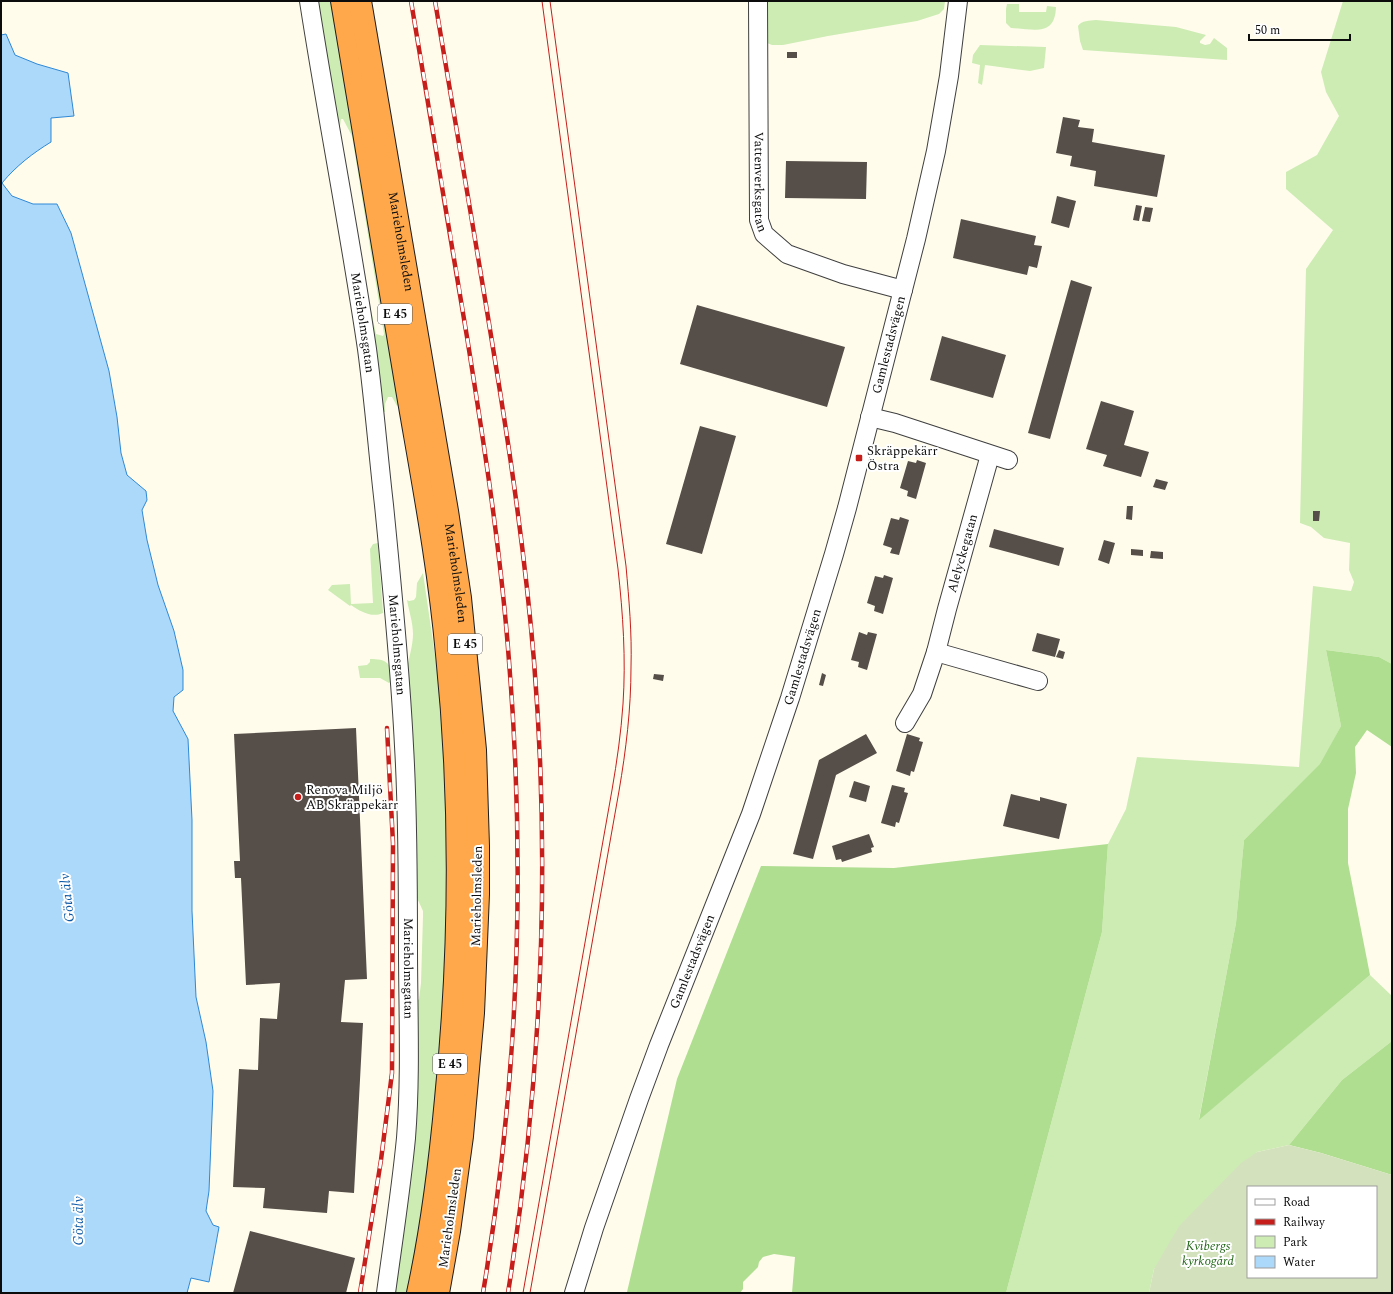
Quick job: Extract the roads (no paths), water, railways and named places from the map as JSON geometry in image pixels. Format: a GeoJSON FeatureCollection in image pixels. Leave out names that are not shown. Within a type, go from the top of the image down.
{"type":"FeatureCollection","features":[{"type":"Feature","properties":{"kind":"highway","name":"Marieholmsleden"},"geometry":{"type":"LineString","coordinates":[[342,1],[435,556],[447,654],[455,748],[459,871],[456,990],[440,1161],[418,1293]]}},
{"type":"Feature","properties":{"kind":"highway","name":"Marieholmsleden"},"geometry":{"type":"LineString","coordinates":[[360,1],[447,511],[460,598],[475,750],[478,894],[473,1013],[462,1136],[449,1231],[438,1293]]}},
{"type":"Feature","properties":{"kind":"street","name":"Marieholmsgatan"},"geometry":{"type":"LineString","coordinates":[[309,1],[367,353],[376,424],[393,594],[405,748],[408,898],[408,1097],[406,1138],[386,1293]]}},
{"type":"Feature","properties":{"kind":"street","name":"Vattenverksgatan"},"geometry":{"type":"LineString","coordinates":[[758,1],[759,220],[764,234],[787,254],[843,274],[903,290]]}},
{"type":"Feature","properties":{"kind":"street","name":"Gamlestadsvägen"},"geometry":{"type":"LineString","coordinates":[[574,1293],[594,1228],[639,1099],[751,814],[773,751],[834,554],[916,239],[936,151],[949,76],[958,1]]}},
{"type":"Feature","properties":{"kind":"street"},"geometry":{"type":"LineString","coordinates":[[870,417],[895,423],[1008,460]]}},
{"type":"Feature","properties":{"kind":"street","name":"Alelyckegatan"},"geometry":{"type":"LineString","coordinates":[[905,723],[922,694],[936,652],[990,455]]}},
{"type":"Feature","properties":{"kind":"street"},"geometry":{"type":"LineString","coordinates":[[936,652],[1038,680]]}},
{"type":"Feature","properties":{"kind":"water","name":"Göta älv"},"geometry":{"type":"Polygon","coordinates":[[[6,34],[15,55],[37,64],[68,73],[74,116],[51,118],[51,142],[25,160],[2,183],[12,196],[33,204],[57,204],[71,233],[109,371],[117,417],[121,453],[127,475],[146,491],[147,500],[142,510],[147,540],[158,585],[174,631],[183,670],[183,690],[174,697],[173,711],[188,739],[192,820],[192,911],[196,997],[206,1042],[213,1091],[209,1191],[206,1211],[213,1225],[219,1227],[209,1282],[191,1278],[187,1293],[1,1293],[1,35],[6,34]]]}},
{"type":"Feature","properties":{"kind":"tram line"},"geometry":{"type":"LineString","coordinates":[[523,1293],[614,779],[621,726],[624,670],[623,620],[618,569],[542,1]]}},
{"type":"Feature","properties":{"kind":"tram line"},"geometry":{"type":"LineString","coordinates":[[530,1293],[619,791],[628,729],[631,683],[631,629],[626,566],[550,1]]}},
{"type":"Feature","properties":{"kind":"railway"},"geometry":{"type":"LineString","coordinates":[[411,1],[480,417],[506,620],[514,740],[517,819],[516,977],[504,1136],[495,1214],[483,1293]]}},
{"type":"Feature","properties":{"kind":"railway"},"geometry":{"type":"LineString","coordinates":[[435,1],[491,335],[516,497],[529,606],[539,740],[542,819],[540,978],[528,1136],[508,1293]]}},
{"type":"Feature","properties":{"kind":"railway"},"geometry":{"type":"LineString","coordinates":[[360,1293],[381,1160],[392,1073],[393,843],[387,728]]}},
{"type":"Feature","properties":{"kind":"place","name":"Skräppekärr Östra"},"geometry":{"type":"Point","coordinates":[859,458]}},
{"type":"Feature","properties":{"kind":"place","name":"Renova Miljö AB Skräppekärr"},"geometry":{"type":"Point","coordinates":[298,797]}},
{"type":"Feature","properties":{"kind":"park label","name":"Kvibergs kyrkogård"},"geometry":{"type":"Point","coordinates":[1208,1254]}}]}
